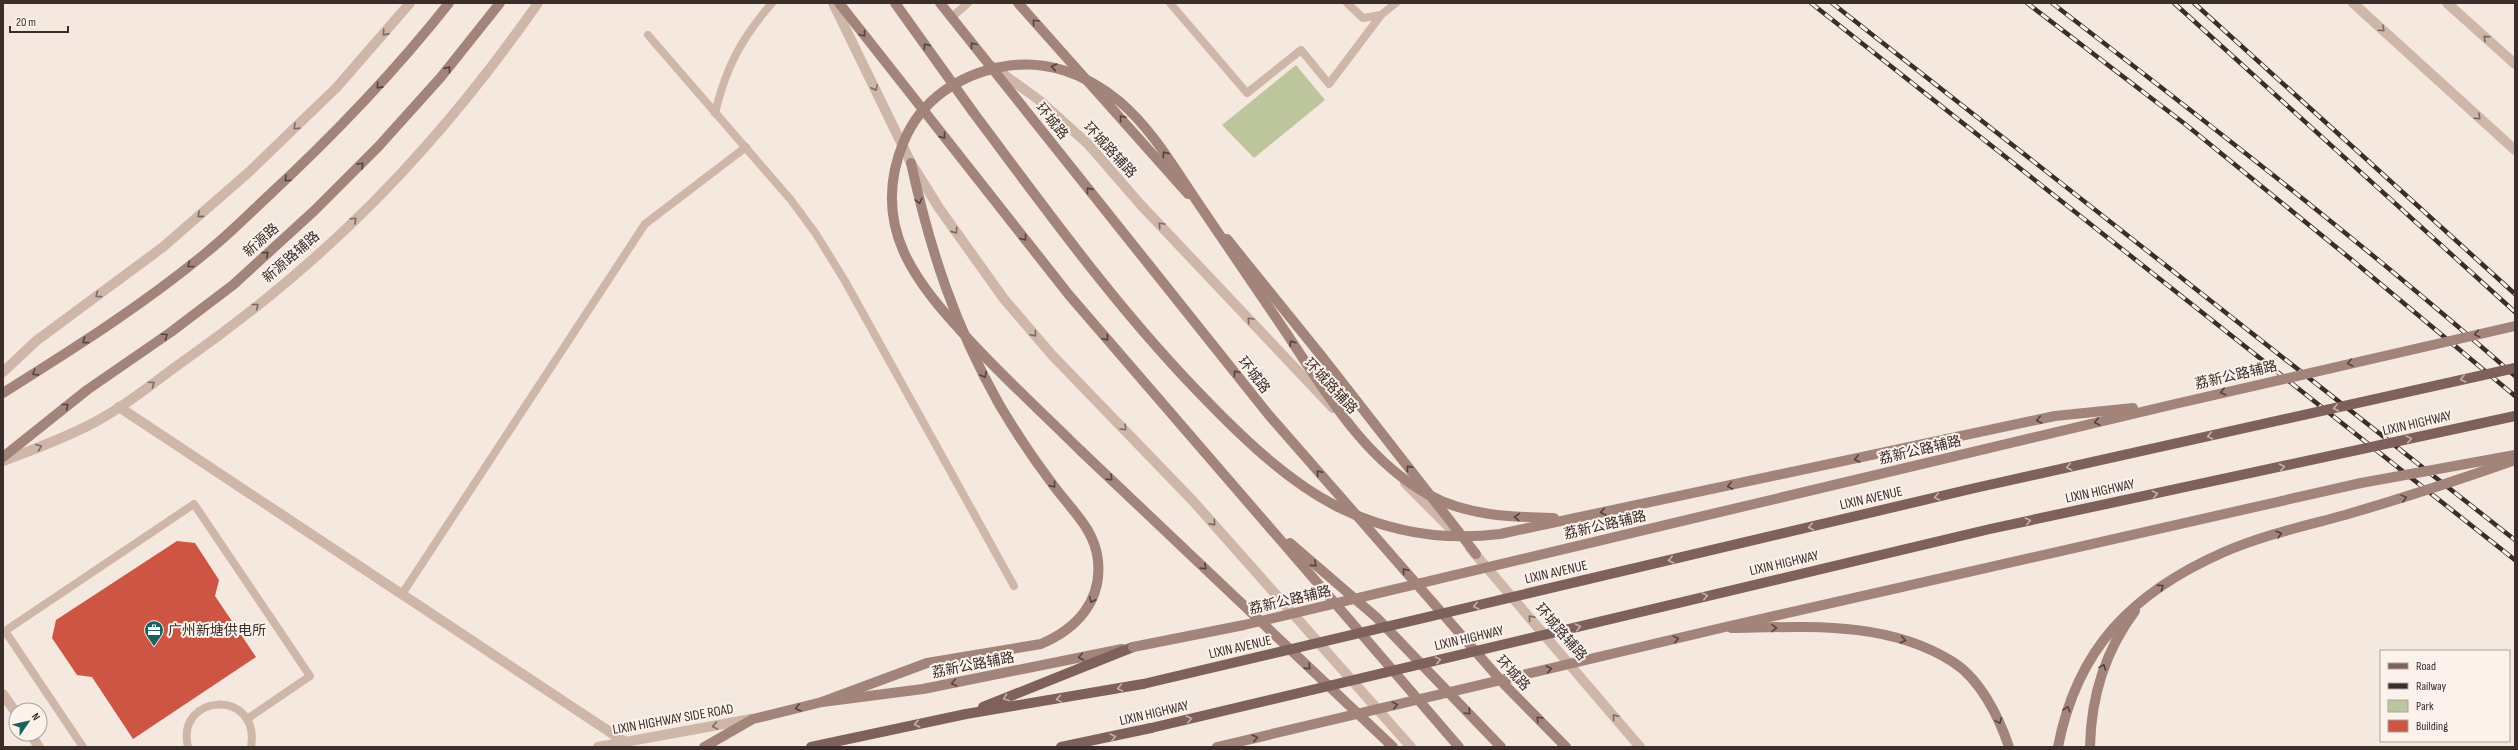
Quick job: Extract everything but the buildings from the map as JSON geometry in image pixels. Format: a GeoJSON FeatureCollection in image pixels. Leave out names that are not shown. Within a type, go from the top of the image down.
{"type":"FeatureCollection","features":[{"type":"Feature","properties":{"kind":"main road","name":"新源路"},"geometry":{"type":"LineString","coordinates":[[3,393],[67,353],[149,297],[208,252],[354,114],[413,48],[449,3]]}},
{"type":"Feature","properties":{"kind":"main road","name":"新源路"},"geometry":{"type":"LineString","coordinates":[[3,457],[87,390],[171,332],[233,284],[315,210],[378,147],[441,77],[500,3]]}},
{"type":"Feature","properties":{"kind":"main road"},"geometry":{"type":"LineString","coordinates":[[839,3],[1069,295],[1459,747]]}},
{"type":"Feature","properties":{"kind":"main road"},"geometry":{"type":"LineString","coordinates":[[895,3],[973,112],[1087,265],[1146,337],[1223,418],[1252,445],[1311,491],[1338,506],[1367,519],[1422,534],[1450,538],[1500,534],[2055,416],[2175,404]]}},
{"type":"Feature","properties":{"kind":"main road","name":"环城路"},"geometry":{"type":"LineString","coordinates":[[940,3],[1268,414],[1504,684],[1566,747]]}},
{"type":"Feature","properties":{"kind":"main road"},"geometry":{"type":"LineString","coordinates":[[1018,3],[1224,236],[1323,358],[1476,554]]}},
{"type":"Feature","properties":{"kind":"main road"},"geometry":{"type":"LineString","coordinates":[[1393,747],[992,364],[922,288],[906,259],[893,219],[891,198],[893,176],[897,157],[908,132],[932,99],[962,80],[987,70],[1024,65],[1058,68],[1098,86],[1121,102],[1140,121],[1175,169],[1334,405],[1378,456],[1404,479],[1431,496],[1456,506],[1506,516],[1570,518]]}},
{"type":"Feature","properties":{"kind":"main road"},"geometry":{"type":"LineString","coordinates":[[822,702],[927,664],[1022,648],[1047,642],[1073,625],[1086,612],[1095,595],[1099,579],[1094,542],[1086,526],[1051,483],[1022,441],[974,357],[950,304],[934,257],[911,163]]}},
{"type":"Feature","properties":{"kind":"main road","name":"荔新公路辅路"},"geometry":{"type":"LineString","coordinates":[[704,747],[753,719],[822,702],[923,689],[1133,646],[1244,626],[2175,404],[2515,326]]}},
{"type":"Feature","properties":{"kind":"main road","name":"LIXIN AVENUE"},"geometry":{"type":"LineString","coordinates":[[966,714],[1143,684],[1975,488],[2515,368]]}},
{"type":"Feature","properties":{"kind":"main road","name":"LIXIN HIGHWAY"},"geometry":{"type":"LineString","coordinates":[[1061,747],[1151,728],[1990,528],[2515,416]]}},
{"type":"Feature","properties":{"kind":"main road"},"geometry":{"type":"LineString","coordinates":[[1217,747],[1721,628],[2361,483],[2515,455]]}},
{"type":"Feature","properties":{"kind":"main road"},"geometry":{"type":"LineString","coordinates":[[2058,747],[2069,703],[2090,656],[2105,636],[2143,600],[2177,576],[2225,552],[2417,494],[2515,460]]}},
{"type":"Feature","properties":{"kind":"main road"},"geometry":{"type":"LineString","coordinates":[[1263,520],[1376,617],[1501,747]]}},
{"type":"Feature","properties":{"kind":"main road"},"geometry":{"type":"LineString","coordinates":[[2090,747],[2092,719],[2102,669],[2113,644],[2143,600]]}},
{"type":"Feature","properties":{"kind":"main road"},"geometry":{"type":"LineString","coordinates":[[1721,628],[1840,627],[1909,641],[1954,662],[1974,683],[1993,708],[2008,747]]}},
{"type":"Feature","properties":{"kind":"main road"},"geometry":{"type":"LineString","coordinates":[[812,747],[966,714],[1133,646]]}},
{"type":"Feature","properties":{"kind":"street"},"geometry":{"type":"LineString","coordinates":[[3,372],[36,341],[162,247],[249,172],[337,87],[410,3]]}},
{"type":"Feature","properties":{"kind":"street","name":"新源路辅路"},"geometry":{"type":"LineString","coordinates":[[3,461],[62,438],[119,407],[209,344],[263,301],[372,202],[424,148],[489,71],[538,3]]}},
{"type":"Feature","properties":{"kind":"street"},"geometry":{"type":"LineString","coordinates":[[833,3],[911,163],[971,254],[1018,316],[1052,355],[1193,501],[1411,747]]}},
{"type":"Feature","properties":{"kind":"street"},"geometry":{"type":"LineString","coordinates":[[944,3],[952,17]]}},
{"type":"Feature","properties":{"kind":"street"},"geometry":{"type":"LineString","coordinates":[[2353,3],[2515,150]]}},
{"type":"Feature","properties":{"kind":"street"},"geometry":{"type":"LineString","coordinates":[[2447,3],[2515,64]]}},
{"type":"Feature","properties":{"kind":"street","name":"环城路辅路"},"geometry":{"type":"LineString","coordinates":[[986,61],[1039,100],[1088,144],[1140,204],[1362,439],[1476,554],[1640,747]]}},
{"type":"Feature","properties":{"kind":"street"},"geometry":{"type":"LineString","coordinates":[[119,407],[625,742]]}},
{"type":"Feature","properties":{"kind":"street","name":"LIXIN HIGHWAY SIDE ROAD"},"geometry":{"type":"LineString","coordinates":[[598,747],[753,719]]}},
{"type":"Feature","properties":{"kind":"lane"},"geometry":{"type":"LineString","coordinates":[[715,114],[728,67],[742,42],[772,3]]}},
{"type":"Feature","properties":{"kind":"lane"},"geometry":{"type":"LineString","coordinates":[[952,17],[968,3]]}},
{"type":"Feature","properties":{"kind":"lane"},"geometry":{"type":"LineString","coordinates":[[1170,3],[1247,93],[1301,50],[1329,84],[1381,15],[1396,3]]}},
{"type":"Feature","properties":{"kind":"lane"},"geometry":{"type":"LineString","coordinates":[[1347,3],[1363,18],[1381,15]]}},
{"type":"Feature","properties":{"kind":"lane"},"geometry":{"type":"LineString","coordinates":[[648,35],[791,200],[816,234],[840,274],[1014,586]]}},
{"type":"Feature","properties":{"kind":"lane"},"geometry":{"type":"LineString","coordinates":[[402,594],[645,224],[746,147]]}},
{"type":"Feature","properties":{"kind":"lane"},"geometry":{"type":"LineString","coordinates":[[83,747],[5,631],[194,504],[310,676],[247,719]]}},
{"type":"Feature","properties":{"kind":"lane"},"geometry":{"type":"LineString","coordinates":[[188,747],[186,736],[188,726],[201,709],[215,704],[231,706],[247,719],[251,728],[251,747]]}},
{"type":"Feature","properties":{"kind":"green space"},"geometry":{"type":"Polygon","coordinates":[[[1296,65],[1325,100],[1254,158],[1222,125],[1296,65]]]}},
{"type":"Feature","properties":{"kind":"railway"},"geometry":{"type":"LineString","coordinates":[[1811,3],[2515,560]]}},
{"type":"Feature","properties":{"kind":"railway"},"geometry":{"type":"LineString","coordinates":[[1832,3],[2515,540]]}},
{"type":"Feature","properties":{"kind":"railway"},"geometry":{"type":"LineString","coordinates":[[2027,3],[2185,124],[2352,260],[2515,396]]}},
{"type":"Feature","properties":{"kind":"railway"},"geometry":{"type":"LineString","coordinates":[[2052,3],[2344,232],[2402,279],[2515,376]]}},
{"type":"Feature","properties":{"kind":"railway"},"geometry":{"type":"LineString","coordinates":[[2174,3],[2515,312]]}},
{"type":"Feature","properties":{"kind":"railway"},"geometry":{"type":"LineString","coordinates":[[2194,3],[2515,294]]}},
{"type":"Feature","properties":{"kind":"place","name":"广州新塘供电所"},"geometry":{"type":"Point","coordinates":[154,647]}}]}
